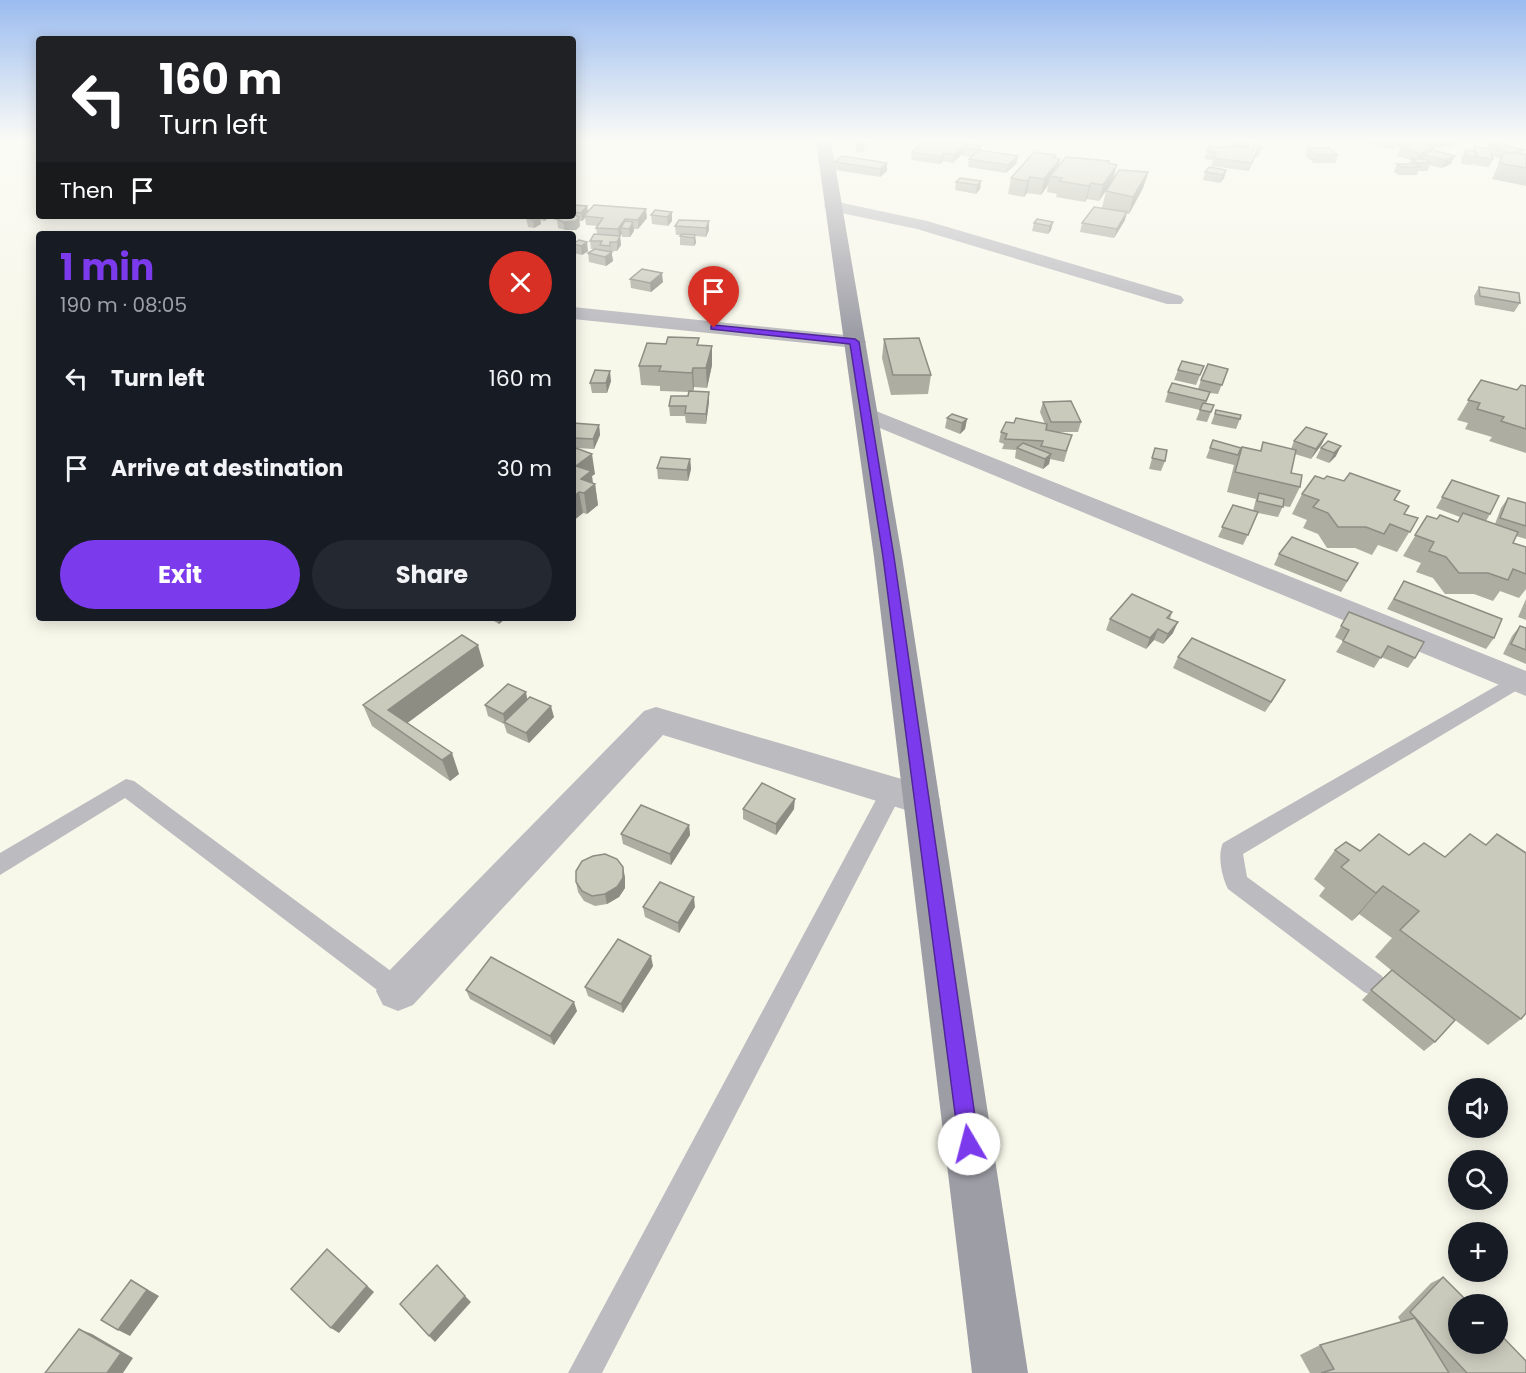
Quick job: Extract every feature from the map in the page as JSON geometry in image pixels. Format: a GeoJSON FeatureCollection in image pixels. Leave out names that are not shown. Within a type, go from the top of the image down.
{"type":"FeatureCollection","features":[{"type":"Feature","properties":{"kind":"street"},"geometry":{"type":"LineString","coordinates":[[1000,1373],[907,796],[888,557],[833,206],[921,225],[1174,300]]}},
{"type":"Feature","properties":{"kind":"street"},"geometry":{"type":"LineString","coordinates":[[576,313],[855,342]]}},
{"type":"Feature","properties":{"kind":"street"},"geometry":{"type":"LineString","coordinates":[[866,414],[1521,682]]}},
{"type":"Feature","properties":{"kind":"street"},"geometry":{"type":"LineString","coordinates":[[398,991],[656,720],[907,796]]}},
{"type":"Feature","properties":{"kind":"lane"},"geometry":{"type":"LineString","coordinates":[[1373,984],[1236,882],[1231,850],[1521,682]]}},
{"type":"Feature","properties":{"kind":"lane"},"geometry":{"type":"LineString","coordinates":[[0,865],[126,787],[398,991]]}},
{"type":"Feature","properties":{"kind":"lane"},"geometry":{"type":"LineString","coordinates":[[584,1373],[907,796]]}},
{"type":"Feature","properties":{"kind":"building"},"geometry":{"type":"Polygon","coordinates":[[[576,205],[587,206],[581,213],[576,212],[576,205]]]}},
{"type":"Feature","properties":{"kind":"building"},"geometry":{"type":"Polygon","coordinates":[[[594,205],[646,209],[638,220],[625,219],[618,229],[596,228],[603,218],[584,216],[594,205]]]}},
{"type":"Feature","properties":{"kind":"building"},"geometry":{"type":"Polygon","coordinates":[[[1094,207],[1127,212],[1117,229],[1082,223],[1094,207]]]}},
{"type":"Feature","properties":{"kind":"building"},"geometry":{"type":"Polygon","coordinates":[[[655,210],[672,212],[667,217],[651,215],[655,210]]]}},
{"type":"Feature","properties":{"kind":"building"},"geometry":{"type":"Polygon","coordinates":[[[579,217],[575,221],[563,222],[557,219],[579,217]]]}},
{"type":"Feature","properties":{"kind":"building"},"geometry":{"type":"Polygon","coordinates":[[[1037,219],[1053,222],[1050,226],[1034,223],[1037,219]]]}},
{"type":"Feature","properties":{"kind":"building"},"geometry":{"type":"Polygon","coordinates":[[[679,220],[709,221],[706,228],[675,226],[679,220]]]}},
{"type":"Feature","properties":{"kind":"building"},"geometry":{"type":"Polygon","coordinates":[[[625,221],[633,222],[629,229],[621,228],[625,221]]]}},
{"type":"Feature","properties":{"kind":"building"},"geometry":{"type":"Polygon","coordinates":[[[594,234],[620,236],[617,242],[610,242],[610,246],[600,245],[602,241],[590,241],[594,234]]]}},
{"type":"Feature","properties":{"kind":"building"},"geometry":{"type":"Polygon","coordinates":[[[682,234],[695,235],[694,238],[680,236],[682,234]]]}},
{"type":"Feature","properties":{"kind":"building"},"geometry":{"type":"Polygon","coordinates":[[[579,240],[587,242],[581,246],[576,245],[579,240]]]}},
{"type":"Feature","properties":{"kind":"building"},"geometry":{"type":"Polygon","coordinates":[[[595,249],[612,252],[605,257],[588,253],[595,249]]]}},
{"type":"Feature","properties":{"kind":"building"},"geometry":{"type":"Polygon","coordinates":[[[642,269],[662,273],[650,283],[630,279],[642,269]]]}},
{"type":"Feature","properties":{"kind":"building"},"geometry":{"type":"Polygon","coordinates":[[[1479,287],[1519,293],[1520,303],[1480,296],[1479,287]]]}},
{"type":"Feature","properties":{"kind":"building"},"geometry":{"type":"Polygon","coordinates":[[[668,337],[699,338],[697,345],[712,346],[706,368],[693,368],[692,373],[659,371],[661,366],[639,366],[647,343],[666,344],[668,337]]]}},
{"type":"Feature","properties":{"kind":"building"},"geometry":{"type":"Polygon","coordinates":[[[919,338],[931,375],[893,375],[884,339],[919,338]]]}},
{"type":"Feature","properties":{"kind":"building"},"geometry":{"type":"Polygon","coordinates":[[[1182,361],[1204,366],[1200,375],[1178,370],[1182,361]]]}},
{"type":"Feature","properties":{"kind":"building"},"geometry":{"type":"Polygon","coordinates":[[[1208,364],[1228,369],[1222,385],[1201,380],[1208,364]]]}},
{"type":"Feature","properties":{"kind":"building"},"geometry":{"type":"Polygon","coordinates":[[[595,370],[610,371],[606,383],[590,383],[595,370]]]}},
{"type":"Feature","properties":{"kind":"building"},"geometry":{"type":"Polygon","coordinates":[[[1481,380],[1517,390],[1521,385],[1526,386],[1526,429],[1501,421],[1504,417],[1477,409],[1480,403],[1468,400],[1481,380]]]}},
{"type":"Feature","properties":{"kind":"building"},"geometry":{"type":"Polygon","coordinates":[[[1172,383],[1210,392],[1206,401],[1168,392],[1172,383]]]}},
{"type":"Feature","properties":{"kind":"building"},"geometry":{"type":"Polygon","coordinates":[[[689,391],[709,392],[706,414],[685,413],[686,406],[669,406],[671,396],[688,396],[689,391]]]}},
{"type":"Feature","properties":{"kind":"building"},"geometry":{"type":"Polygon","coordinates":[[[1071,401],[1081,422],[1051,422],[1043,402],[1071,401]]]}},
{"type":"Feature","properties":{"kind":"building"},"geometry":{"type":"Polygon","coordinates":[[[1203,403],[1214,405],[1211,412],[1200,410],[1203,403]]]}},
{"type":"Feature","properties":{"kind":"building"},"geometry":{"type":"Polygon","coordinates":[[[1216,410],[1241,415],[1240,419],[1215,414],[1216,410]]]}},
{"type":"Feature","properties":{"kind":"building"},"geometry":{"type":"Polygon","coordinates":[[[952,414],[967,419],[962,423],[947,418],[952,414]]]}},
{"type":"Feature","properties":{"kind":"building"},"geometry":{"type":"Polygon","coordinates":[[[1016,418],[1047,424],[1046,430],[1072,435],[1066,451],[1041,446],[1043,441],[1005,439],[1007,434],[1001,432],[1006,422],[1014,423],[1016,418]]]}},
{"type":"Feature","properties":{"kind":"building"},"geometry":{"type":"Polygon","coordinates":[[[576,423],[599,425],[593,439],[576,438],[576,423]]]}},
{"type":"Feature","properties":{"kind":"building"},"geometry":{"type":"Polygon","coordinates":[[[1306,427],[1327,434],[1316,449],[1294,441],[1306,427]]]}},
{"type":"Feature","properties":{"kind":"building"},"geometry":{"type":"Polygon","coordinates":[[[1213,440],[1241,448],[1238,455],[1210,448],[1213,440]]]}},
{"type":"Feature","properties":{"kind":"building"},"geometry":{"type":"Polygon","coordinates":[[[1328,441],[1341,446],[1334,453],[1321,448],[1328,441]]]}},
{"type":"Feature","properties":{"kind":"building"},"geometry":{"type":"Polygon","coordinates":[[[1263,442],[1296,450],[1291,473],[1302,475],[1300,487],[1235,472],[1242,447],[1261,451],[1263,442]]]}},
{"type":"Feature","properties":{"kind":"building"},"geometry":{"type":"Polygon","coordinates":[[[1023,443],[1051,454],[1045,459],[1017,448],[1023,443]]]}},
{"type":"Feature","properties":{"kind":"building"},"geometry":{"type":"Polygon","coordinates":[[[576,448],[592,454],[576,466],[576,448]]]}},
{"type":"Feature","properties":{"kind":"building"},"geometry":{"type":"Polygon","coordinates":[[[1155,448],[1167,450],[1165,461],[1152,458],[1155,448]]]}},
{"type":"Feature","properties":{"kind":"building"},"geometry":{"type":"Polygon","coordinates":[[[661,457],[690,459],[687,470],[657,468],[661,457]]]}},
{"type":"Feature","properties":{"kind":"building"},"geometry":{"type":"Polygon","coordinates":[[[576,466],[591,471],[581,479],[595,484],[584,493],[579,492],[576,494],[576,466]]]}},
{"type":"Feature","properties":{"kind":"building"},"geometry":{"type":"Polygon","coordinates":[[[1350,473],[1400,491],[1394,500],[1409,506],[1404,514],[1418,518],[1410,532],[1390,524],[1384,534],[1366,527],[1338,527],[1328,513],[1313,507],[1319,500],[1302,494],[1315,476],[1324,479],[1327,476],[1344,481],[1350,473]]]}},
{"type":"Feature","properties":{"kind":"building"},"geometry":{"type":"Polygon","coordinates":[[[1452,480],[1499,496],[1490,514],[1442,497],[1452,480]]]}},
{"type":"Feature","properties":{"kind":"building"},"geometry":{"type":"Polygon","coordinates":[[[1259,493],[1284,499],[1283,507],[1257,501],[1259,493]]]}},
{"type":"Feature","properties":{"kind":"building"},"geometry":{"type":"Polygon","coordinates":[[[1508,498],[1526,503],[1526,526],[1500,518],[1508,498]]]}},
{"type":"Feature","properties":{"kind":"building"},"geometry":{"type":"Polygon","coordinates":[[[1233,505],[1258,512],[1248,535],[1222,527],[1233,505]]]}},
{"type":"Feature","properties":{"kind":"building"},"geometry":{"type":"Polygon","coordinates":[[[1463,513],[1518,532],[1513,543],[1526,547],[1526,574],[1513,569],[1508,580],[1488,573],[1459,573],[1446,557],[1429,551],[1434,542],[1415,535],[1427,516],[1437,519],[1440,515],[1458,522],[1463,513]]]}},
{"type":"Feature","properties":{"kind":"building"},"geometry":{"type":"Polygon","coordinates":[[[1292,537],[1358,563],[1347,581],[1279,554],[1292,537]]]}},
{"type":"Feature","properties":{"kind":"building"},"geometry":{"type":"Polygon","coordinates":[[[1404,581],[1502,619],[1494,638],[1394,599],[1404,581]]]}},
{"type":"Feature","properties":{"kind":"building"},"geometry":{"type":"Polygon","coordinates":[[[1132,594],[1172,612],[1167,618],[1178,622],[1168,634],[1158,629],[1150,638],[1110,619],[1132,594]]]}},
{"type":"Feature","properties":{"kind":"building"},"geometry":{"type":"Polygon","coordinates":[[[1349,612],[1424,642],[1415,658],[1388,646],[1381,658],[1343,641],[1349,630],[1341,626],[1349,612]]]}},
{"type":"Feature","properties":{"kind":"building"},"geometry":{"type":"Polygon","coordinates":[[[1520,626],[1526,628],[1526,650],[1511,644],[1520,626]]]}},
{"type":"Feature","properties":{"kind":"building"},"geometry":{"type":"Polygon","coordinates":[[[462,635],[478,645],[388,710],[452,753],[442,760],[363,705],[462,635]]]}},
{"type":"Feature","properties":{"kind":"building"},"geometry":{"type":"Polygon","coordinates":[[[1192,638],[1285,680],[1271,702],[1178,657],[1192,638]]]}},
{"type":"Feature","properties":{"kind":"building"},"geometry":{"type":"Polygon","coordinates":[[[508,684],[526,692],[503,714],[485,705],[508,684]]]}},
{"type":"Feature","properties":{"kind":"building"},"geometry":{"type":"Polygon","coordinates":[[[530,697],[551,706],[526,733],[504,722],[530,697]]]}},
{"type":"Feature","properties":{"kind":"building"},"geometry":{"type":"Polygon","coordinates":[[[762,783],[795,799],[776,824],[743,809],[762,783]]]}},
{"type":"Feature","properties":{"kind":"building"},"geometry":{"type":"Polygon","coordinates":[[[641,805],[689,825],[670,854],[621,834],[641,805]]]}},
{"type":"Feature","properties":{"kind":"building"},"geometry":{"type":"Polygon","coordinates":[[[1379,834],[1409,855],[1424,843],[1445,857],[1470,834],[1486,845],[1497,834],[1526,853],[1526,1013],[1521,1019],[1400,930],[1419,911],[1383,886],[1376,893],[1341,867],[1349,860],[1335,850],[1346,842],[1360,851],[1379,834]]]}},
{"type":"Feature","properties":{"kind":"building"},"geometry":{"type":"Polygon","coordinates":[[[605,854],[617,859],[623,867],[623,878],[617,887],[605,894],[592,896],[582,891],[576,882],[576,871],[582,861],[605,854]]]}},
{"type":"Feature","properties":{"kind":"building"},"geometry":{"type":"Polygon","coordinates":[[[660,882],[694,897],[678,923],[643,907],[660,882]]]}},
{"type":"Feature","properties":{"kind":"building"},"geometry":{"type":"Polygon","coordinates":[[[618,939],[651,956],[621,1004],[585,987],[618,939]]]}},
{"type":"Feature","properties":{"kind":"building"},"geometry":{"type":"Polygon","coordinates":[[[491,957],[574,1002],[550,1036],[466,990],[491,957]]]}},
{"type":"Feature","properties":{"kind":"building"},"geometry":{"type":"Polygon","coordinates":[[[1392,970],[1455,1020],[1435,1042],[1371,990],[1392,970]]]}},
{"type":"Feature","properties":{"kind":"building"},"geometry":{"type":"Polygon","coordinates":[[[327,1249],[367,1286],[331,1328],[291,1289],[327,1249]]]}},
{"type":"Feature","properties":{"kind":"building"},"geometry":{"type":"Polygon","coordinates":[[[437,1265],[465,1296],[429,1336],[400,1304],[437,1265]]]}},
{"type":"Feature","properties":{"kind":"building"},"geometry":{"type":"Polygon","coordinates":[[[1443,1277],[1460,1294],[1448,1294],[1448,1353],[1410,1312],[1443,1277]]]}},
{"type":"Feature","properties":{"kind":"building"},"geometry":{"type":"Polygon","coordinates":[[[131,1280],[147,1290],[118,1330],[101,1320],[131,1280]]]}},
{"type":"Feature","properties":{"kind":"building"},"geometry":{"type":"Polygon","coordinates":[[[1415,1318],[1449,1373],[1321,1373],[1334,1369],[1320,1345],[1415,1318]]]}},
{"type":"Feature","properties":{"kind":"building"},"geometry":{"type":"Polygon","coordinates":[[[79,1329],[121,1353],[107,1373],[45,1373],[79,1329]]]}},
{"type":"Feature","properties":{"kind":"building"},"geometry":{"type":"Polygon","coordinates":[[[1508,1342],[1526,1361],[1526,1373],[1467,1373],[1449,1354],[1508,1354],[1508,1342]]]}},
{"type":"Feature","properties":{"kind":"route"},"geometry":{"type":"LineString","coordinates":[[714,328],[855,342],[888,557],[969,1144]]}}]}
